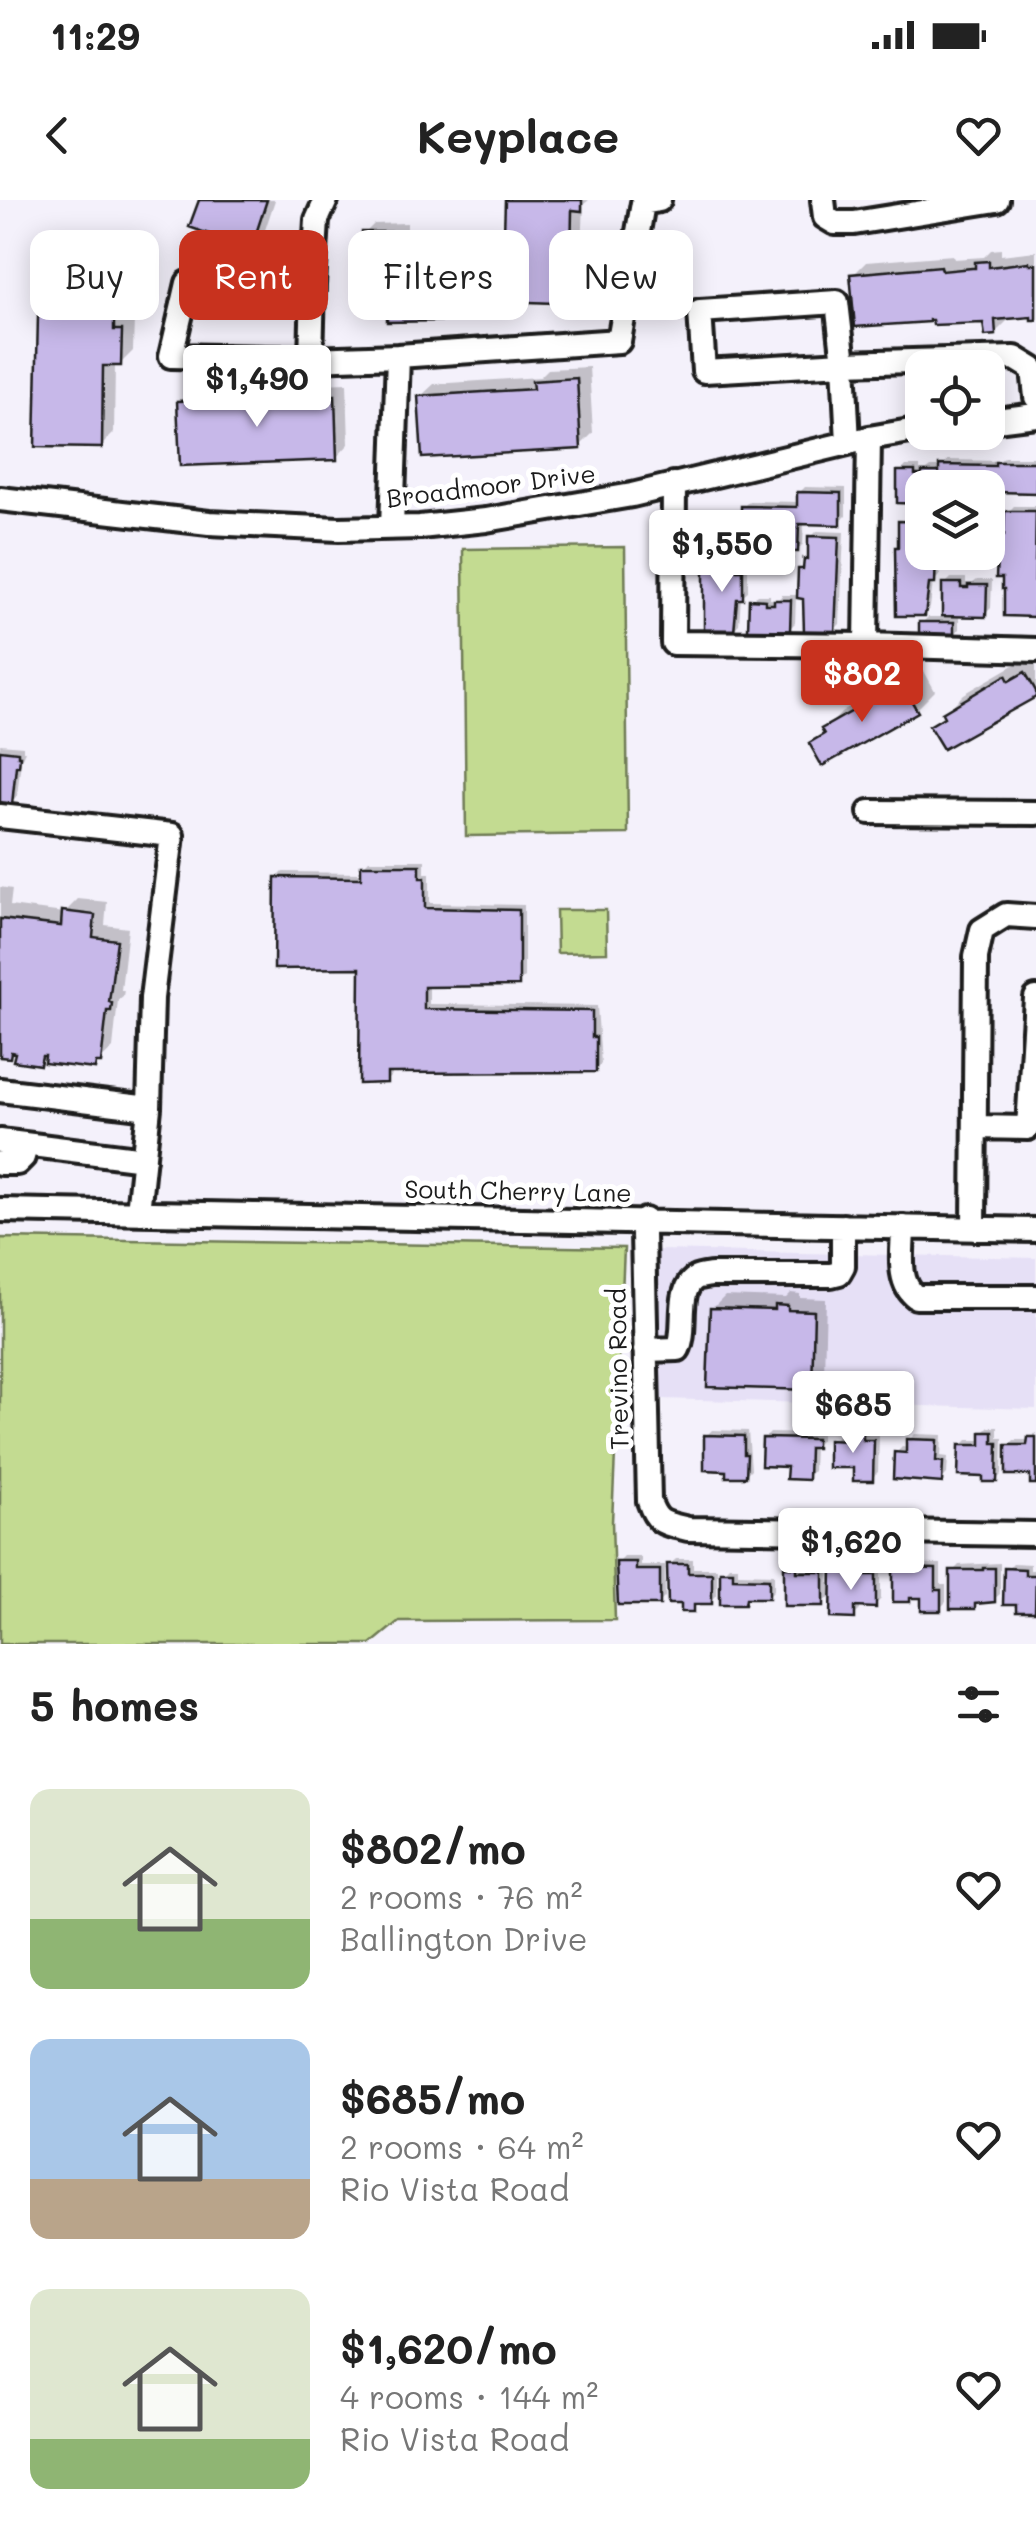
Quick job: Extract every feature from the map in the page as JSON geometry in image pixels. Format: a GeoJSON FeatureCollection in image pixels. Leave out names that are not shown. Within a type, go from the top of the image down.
{"type":"FeatureCollection","features":[{"type":"Feature","properties":{"kind":"street"},"geometry":{"type":"LineString","coordinates":[[316,230],[326,200]]}},
{"type":"Feature","properties":{"kind":"street"},"geometry":{"type":"LineString","coordinates":[[179,320],[171,356],[311,359],[619,341],[643,203],[659,200]]}},
{"type":"Feature","properties":{"kind":"street"},"geometry":{"type":"LineString","coordinates":[[823,200],[825,217],[835,224],[997,200]]}},
{"type":"Feature","properties":{"kind":"street"},"geometry":{"type":"LineString","coordinates":[[866,644],[859,441],[844,363],[837,302],[700,311],[704,371],[844,363],[1014,358],[1033,368],[1036,397]]}},
{"type":"Feature","properties":{"kind":"street"},"geometry":{"type":"LineString","coordinates":[[311,359],[312,320]]}},
{"type":"Feature","properties":{"kind":"street"},"geometry":{"type":"LineString","coordinates":[[392,527],[398,356]]}},
{"type":"Feature","properties":{"kind":"street"},"geometry":{"type":"LineString","coordinates":[[1005,419],[1036,415]]}},
{"type":"Feature","properties":{"kind":"street","name":"Broadmoor Drive"},"geometry":{"type":"LineString","coordinates":[[0,499],[209,522],[339,529],[392,527],[486,520],[632,496],[905,433]]}},
{"type":"Feature","properties":{"kind":"street"},"geometry":{"type":"LineString","coordinates":[[674,484],[674,643],[1036,650]]}},
{"type":"Feature","properties":{"kind":"street"},"geometry":{"type":"LineString","coordinates":[[870,812],[1036,813]]}},
{"type":"Feature","properties":{"kind":"street"},"geometry":{"type":"LineString","coordinates":[[0,816],[172,835],[152,998],[150,1108],[138,1212]]}},
{"type":"Feature","properties":{"kind":"street"},"geometry":{"type":"LineString","coordinates":[[974,1228],[976,956],[982,930],[1006,915],[1036,916]]}},
{"type":"Feature","properties":{"kind":"street"},"geometry":{"type":"LineString","coordinates":[[975,1126],[1028,1128],[1036,998]]}},
{"type":"Feature","properties":{"kind":"street"},"geometry":{"type":"LineString","coordinates":[[0,1090],[150,1108]]}},
{"type":"Feature","properties":{"kind":"street"},"geometry":{"type":"LineString","coordinates":[[0,1142],[144,1159]]}},
{"type":"Feature","properties":{"kind":"street"},"geometry":{"type":"LineString","coordinates":[[0,1163],[18,1162],[26,1144]]}},
{"type":"Feature","properties":{"kind":"street","name":"South Cherry Lane"},"geometry":{"type":"LineString","coordinates":[[0,1210],[1036,1230]]}},
{"type":"Feature","properties":{"kind":"street","name":"Trevino Road"},"geometry":{"type":"LineString","coordinates":[[645,1220],[649,1501],[660,1522],[688,1529],[1036,1534]]}},
{"type":"Feature","properties":{"kind":"street"},"geometry":{"type":"LineString","coordinates":[[646,1350],[678,1349],[682,1341],[684,1290],[696,1278],[839,1273],[842,1226]]}},
{"type":"Feature","properties":{"kind":"street"},"geometry":{"type":"LineString","coordinates":[[903,1228],[903,1281],[916,1297],[1036,1297]]}},
{"type":"Feature","properties":{"kind":"path"},"geometry":{"type":"LineString","coordinates":[[791,558],[802,558]]}},
{"type":"Feature","properties":{"kind":"shaded area"},"geometry":{"type":"Polygon","coordinates":[[[658,1250],[1036,1258],[1036,1409],[660,1399],[658,1250]]]}},
{"type":"Feature","properties":{"kind":"green space"},"geometry":{"type":"Polygon","coordinates":[[[625,547],[628,834],[466,836],[463,549],[625,547]]]}},
{"type":"Feature","properties":{"kind":"green space"},"geometry":{"type":"Polygon","coordinates":[[[556,910],[606,910],[607,952],[557,953],[556,910]]]}},
{"type":"Feature","properties":{"kind":"green space"},"geometry":{"type":"Polygon","coordinates":[[[0,1238],[624,1248],[612,1522],[615,1620],[399,1621],[371,1644],[0,1644],[0,1238]]]}},
{"type":"Feature","properties":{"kind":"building"},"geometry":{"type":"Polygon","coordinates":[[[199,200],[267,200],[257,230],[189,227],[199,200]]]}},
{"type":"Feature","properties":{"kind":"building"},"geometry":{"type":"Polygon","coordinates":[[[505,200],[582,200],[582,211],[572,210],[572,230],[549,230],[549,303],[529,302],[529,230],[504,230],[505,200]]]}},
{"type":"Feature","properties":{"kind":"building"},"geometry":{"type":"Polygon","coordinates":[[[989,261],[989,267],[1036,264],[1036,320],[995,320],[996,335],[985,336],[983,323],[933,325],[929,320],[855,327],[850,274],[941,266],[942,271],[975,268],[975,262],[989,261]]]}},
{"type":"Feature","properties":{"kind":"building"},"geometry":{"type":"Polygon","coordinates":[[[38,320],[114,320],[114,330],[122,330],[121,366],[103,366],[102,448],[35,447],[38,320]]]}},
{"type":"Feature","properties":{"kind":"building"},"geometry":{"type":"Polygon","coordinates":[[[387,320],[443,320],[443,321],[387,320]]]}},
{"type":"Feature","properties":{"kind":"building"},"geometry":{"type":"Polygon","coordinates":[[[577,378],[581,449],[422,458],[418,396],[533,389],[532,381],[577,378]]]}},
{"type":"Feature","properties":{"kind":"building"},"geometry":{"type":"Polygon","coordinates":[[[335,395],[337,460],[180,466],[177,401],[335,395]]]}},
{"type":"Feature","properties":{"kind":"building"},"geometry":{"type":"Polygon","coordinates":[[[995,462],[1036,462],[1036,493],[1005,492],[1005,470],[939,470],[939,465],[995,466],[995,462]]]}},
{"type":"Feature","properties":{"kind":"building"},"geometry":{"type":"Polygon","coordinates":[[[897,471],[905,471],[905,503],[897,503],[897,471]]]}},
{"type":"Feature","properties":{"kind":"building"},"geometry":{"type":"Polygon","coordinates":[[[797,492],[841,493],[841,525],[799,524],[798,552],[697,549],[698,517],[724,522],[741,519],[741,506],[797,507],[797,492]]]}},
{"type":"Feature","properties":{"kind":"building"},"geometry":{"type":"Polygon","coordinates":[[[1005,511],[1036,511],[1034,617],[1004,616],[1002,578],[996,578],[996,570],[1005,570],[1005,511]]]}},
{"type":"Feature","properties":{"kind":"building"},"geometry":{"type":"Polygon","coordinates":[[[898,521],[905,521],[905,570],[935,570],[935,584],[929,584],[925,616],[896,616],[898,521]]]}},
{"type":"Feature","properties":{"kind":"building"},"geometry":{"type":"Polygon","coordinates":[[[808,536],[839,537],[835,633],[804,632],[803,599],[797,598],[798,569],[803,569],[804,559],[808,559],[808,536]]]}},
{"type":"Feature","properties":{"kind":"building"},"geometry":{"type":"Polygon","coordinates":[[[738,559],[737,570],[743,570],[743,599],[737,599],[734,632],[704,632],[704,562],[738,559]]]}},
{"type":"Feature","properties":{"kind":"building"},"geometry":{"type":"Polygon","coordinates":[[[942,583],[961,583],[961,588],[987,585],[986,617],[942,616],[942,583]]]}},
{"type":"Feature","properties":{"kind":"building"},"geometry":{"type":"Polygon","coordinates":[[[749,599],[765,600],[765,604],[791,600],[790,631],[748,630],[749,599]]]}},
{"type":"Feature","properties":{"kind":"building"},"geometry":{"type":"Polygon","coordinates":[[[919,622],[954,622],[954,638],[919,637],[919,622]]]}},
{"type":"Feature","properties":{"kind":"building"},"geometry":{"type":"Polygon","coordinates":[[[1025,672],[1036,697],[943,749],[929,726],[944,717],[942,713],[1006,675],[1009,681],[1025,672]]]}},
{"type":"Feature","properties":{"kind":"building"},"geometry":{"type":"Polygon","coordinates":[[[904,688],[918,712],[822,766],[809,743],[824,734],[821,729],[886,692],[888,697],[904,688]]]}},
{"type":"Feature","properties":{"kind":"building"},"geometry":{"type":"Polygon","coordinates":[[[0,750],[18,752],[20,756],[12,805],[0,803],[0,750]]]}},
{"type":"Feature","properties":{"kind":"building"},"geometry":{"type":"Polygon","coordinates":[[[361,865],[420,865],[420,878],[425,878],[425,908],[519,910],[519,986],[424,987],[424,1009],[592,1011],[596,1072],[387,1073],[387,1083],[359,1084],[360,968],[274,969],[275,877],[361,878],[361,865]]]}},
{"type":"Feature","properties":{"kind":"building"},"geometry":{"type":"Polygon","coordinates":[[[62,911],[95,915],[93,937],[117,940],[111,1011],[107,1011],[101,1063],[96,1063],[95,1069],[44,1063],[45,1056],[40,1065],[13,1061],[15,1053],[11,1052],[10,1058],[0,1057],[0,919],[61,926],[62,911]]]}},
{"type":"Feature","properties":{"kind":"building"},"geometry":{"type":"Polygon","coordinates":[[[775,1305],[814,1311],[812,1390],[707,1387],[710,1308],[775,1310],[775,1305]]]}},
{"type":"Feature","properties":{"kind":"building"},"geometry":{"type":"Polygon","coordinates":[[[848,1430],[863,1430],[863,1440],[874,1440],[873,1481],[853,1481],[853,1468],[828,1468],[828,1440],[848,1441],[848,1430]]]}},
{"type":"Feature","properties":{"kind":"building"},"geometry":{"type":"Polygon","coordinates":[[[981,1432],[993,1432],[993,1443],[998,1443],[997,1482],[958,1476],[959,1445],[981,1445],[981,1432]]]}},
{"type":"Feature","properties":{"kind":"building"},"geometry":{"type":"Polygon","coordinates":[[[704,1435],[744,1436],[746,1477],[726,1477],[726,1471],[704,1470],[704,1435]]]}},
{"type":"Feature","properties":{"kind":"building"},"geometry":{"type":"Polygon","coordinates":[[[1028,1437],[1036,1437],[1036,1484],[1030,1484],[1030,1475],[1006,1475],[1006,1445],[1027,1445],[1028,1437]]]}},
{"type":"Feature","properties":{"kind":"building"},"geometry":{"type":"Polygon","coordinates":[[[762,1438],[816,1439],[816,1448],[809,1448],[808,1480],[786,1479],[787,1467],[761,1466],[762,1438]]]}},
{"type":"Feature","properties":{"kind":"building"},"geometry":{"type":"Polygon","coordinates":[[[906,1439],[937,1440],[936,1461],[943,1462],[942,1483],[893,1479],[894,1452],[906,1453],[906,1439]]]}},
{"type":"Feature","properties":{"kind":"building"},"geometry":{"type":"Polygon","coordinates":[[[616,1562],[636,1562],[636,1570],[660,1570],[660,1605],[618,1605],[616,1562]]]}},
{"type":"Feature","properties":{"kind":"building"},"geometry":{"type":"Polygon","coordinates":[[[667,1564],[688,1564],[688,1573],[712,1573],[712,1604],[694,1604],[694,1612],[681,1612],[681,1604],[668,1604],[667,1564]]]}},
{"type":"Feature","properties":{"kind":"building"},"geometry":{"type":"Polygon","coordinates":[[[784,1567],[797,1567],[797,1572],[824,1572],[824,1606],[784,1606],[784,1567]]]}},
{"type":"Feature","properties":{"kind":"building"},"geometry":{"type":"Polygon","coordinates":[[[832,1567],[851,1567],[851,1575],[876,1575],[876,1608],[855,1607],[855,1619],[831,1618],[832,1567]]]}},
{"type":"Feature","properties":{"kind":"building"},"geometry":{"type":"Polygon","coordinates":[[[893,1568],[936,1569],[941,1611],[921,1611],[921,1598],[893,1602],[893,1568]]]}},
{"type":"Feature","properties":{"kind":"building"},"geometry":{"type":"Polygon","coordinates":[[[995,1568],[995,1602],[975,1604],[975,1609],[950,1609],[950,1570],[995,1568]]]}},
{"type":"Feature","properties":{"kind":"building"},"geometry":{"type":"Polygon","coordinates":[[[1004,1568],[1025,1569],[1025,1575],[1036,1575],[1035,1612],[1016,1612],[1016,1605],[1003,1605],[1004,1568]]]}},
{"type":"Feature","properties":{"kind":"building"},"geometry":{"type":"Polygon","coordinates":[[[720,1571],[733,1571],[733,1578],[769,1579],[769,1598],[746,1598],[745,1604],[720,1604],[720,1571]]]}}]}
